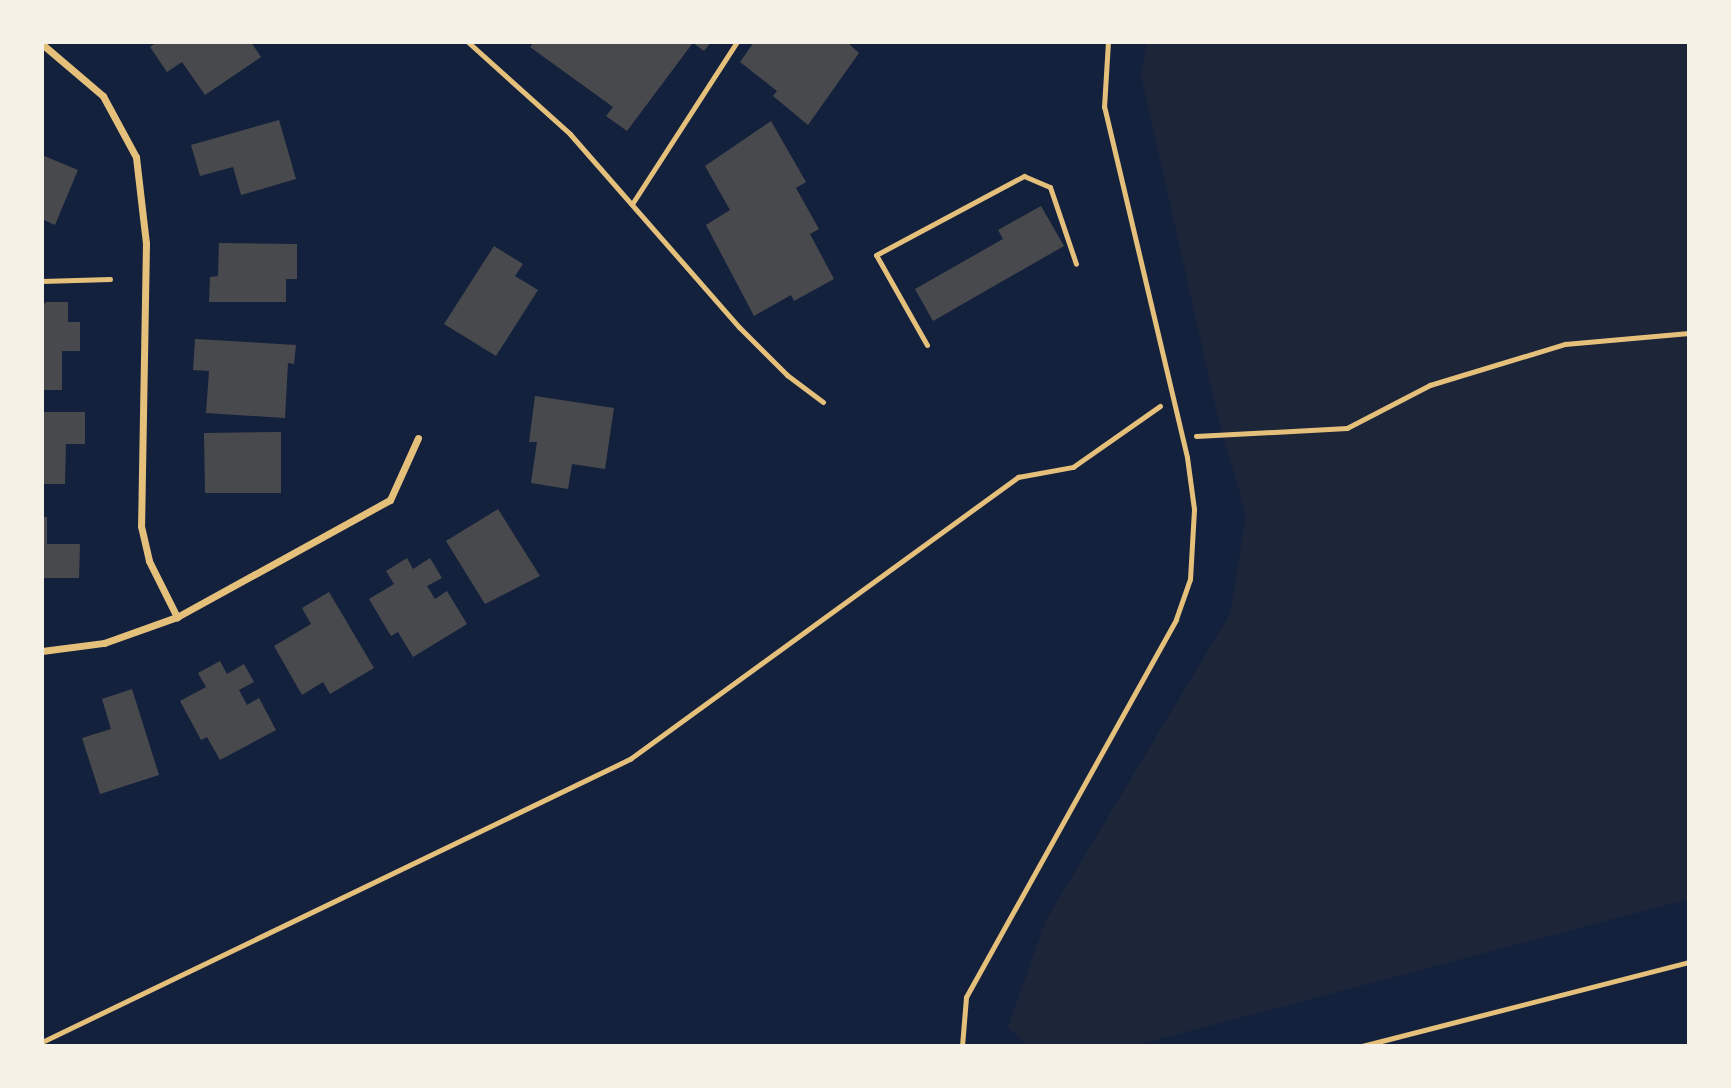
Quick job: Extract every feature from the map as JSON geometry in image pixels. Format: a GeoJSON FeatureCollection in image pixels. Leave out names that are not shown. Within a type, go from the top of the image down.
{"type":"FeatureCollection","features":[{"type":"Feature","properties":{"kind":"street"},"geometry":{"type":"LineString","coordinates":[[42,44],[103,96],[136,157],[146,243],[141,526],[149,561],[177,617]]}},
{"type":"Feature","properties":{"kind":"street"},"geometry":{"type":"LineString","coordinates":[[42,651],[104,643],[177,617],[390,500],[418,438]]}},
{"type":"Feature","properties":{"kind":"lane"},"geometry":{"type":"LineString","coordinates":[[468,42],[548,112],[739,327],[787,375],[823,402]]}},
{"type":"Feature","properties":{"kind":"lane"},"geometry":{"type":"LineString","coordinates":[[632,204],[737,42]]}},
{"type":"Feature","properties":{"kind":"lane"},"geometry":{"type":"LineString","coordinates":[[962,1046],[966,997],[1176,619],[1190,579],[1194,542],[1182,437],[1104,107],[1108,42]]}},
{"type":"Feature","properties":{"kind":"lane"},"geometry":{"type":"LineString","coordinates":[[927,345],[876,255],[1024,176],[1050,187],[1076,264]]}},
{"type":"Feature","properties":{"kind":"lane"},"geometry":{"type":"LineString","coordinates":[[1362,1046],[1689,962]]}},
{"type":"Feature","properties":{"kind":"path"},"geometry":{"type":"LineString","coordinates":[[42,281],[110,279]]}},
{"type":"Feature","properties":{"kind":"path"},"geometry":{"type":"LineString","coordinates":[[1182,437],[1347,428],[1430,384],[1565,344],[1689,333]]}},
{"type":"Feature","properties":{"kind":"path"},"geometry":{"type":"LineString","coordinates":[[42,1042],[630,760],[1018,477],[1073,467],[1173,398]]}},
{"type":"Feature","properties":{"kind":"shaded area"},"geometry":{"type":"Polygon","coordinates":[[[1147,42],[1689,42],[1689,899],[1133,1046],[1028,1046],[1008,1027],[1046,920],[1230,614],[1246,515],[1218,417],[1141,75],[1147,42]]]}},
{"type":"Feature","properties":{"kind":"building"},"geometry":{"type":"Polygon","coordinates":[[[157,42],[251,42],[261,57],[205,95],[182,62],[167,72],[150,47],[157,42]]]}},
{"type":"Feature","properties":{"kind":"building"},"geometry":{"type":"Polygon","coordinates":[[[534,42],[692,44],[627,131],[606,116],[613,107],[530,47],[534,42]]]}},
{"type":"Feature","properties":{"kind":"building"},"geometry":{"type":"Polygon","coordinates":[[[692,42],[711,42],[704,51],[692,42]]]}},
{"type":"Feature","properties":{"kind":"building"},"geometry":{"type":"Polygon","coordinates":[[[754,42],[852,42],[850,45],[859,53],[808,125],[773,96],[777,91],[740,62],[754,42]]]}},
{"type":"Feature","properties":{"kind":"building"},"geometry":{"type":"Polygon","coordinates":[[[279,120],[296,179],[241,195],[233,167],[200,176],[191,145],[279,120]]]}},
{"type":"Feature","properties":{"kind":"building"},"geometry":{"type":"Polygon","coordinates":[[[771,121],[806,182],[796,188],[819,229],[810,234],[834,279],[794,301],[791,295],[754,316],[706,225],[730,210],[705,166],[771,121]]]}},
{"type":"Feature","properties":{"kind":"building"},"geometry":{"type":"Polygon","coordinates":[[[42,155],[78,170],[55,225],[42,219],[42,155]]]}},
{"type":"Feature","properties":{"kind":"building"},"geometry":{"type":"Polygon","coordinates":[[[1041,206],[1064,246],[933,321],[915,289],[1003,239],[998,230],[1041,206]]]}},
{"type":"Feature","properties":{"kind":"building"},"geometry":{"type":"Polygon","coordinates":[[[219,243],[297,244],[297,279],[286,279],[286,302],[209,302],[210,277],[218,276],[219,243]]]}},
{"type":"Feature","properties":{"kind":"building"},"geometry":{"type":"Polygon","coordinates":[[[494,246],[523,264],[515,276],[538,290],[496,356],[444,324],[494,246]]]}},
{"type":"Feature","properties":{"kind":"building"},"geometry":{"type":"Polygon","coordinates":[[[46,302],[68,302],[68,322],[80,322],[80,351],[62,351],[62,390],[42,390],[42,306],[46,302]]]}},
{"type":"Feature","properties":{"kind":"building"},"geometry":{"type":"Polygon","coordinates":[[[195,339],[296,345],[294,364],[288,363],[285,418],[206,413],[209,371],[193,370],[195,339]]]}},
{"type":"Feature","properties":{"kind":"building"},"geometry":{"type":"Polygon","coordinates":[[[535,396],[614,408],[605,469],[572,464],[568,489],[531,483],[537,442],[529,442],[535,396]]]}},
{"type":"Feature","properties":{"kind":"building"},"geometry":{"type":"Polygon","coordinates":[[[42,412],[85,412],[85,444],[66,444],[65,484],[42,484],[42,412]]]}},
{"type":"Feature","properties":{"kind":"building"},"geometry":{"type":"Polygon","coordinates":[[[281,432],[281,493],[205,493],[204,433],[281,432]]]}},
{"type":"Feature","properties":{"kind":"building"},"geometry":{"type":"Polygon","coordinates":[[[498,509],[540,576],[485,604],[446,541],[498,509]]]}},
{"type":"Feature","properties":{"kind":"building"},"geometry":{"type":"Polygon","coordinates":[[[42,517],[47,517],[47,544],[80,544],[79,578],[42,578],[42,517]]]}},
{"type":"Feature","properties":{"kind":"building"},"geometry":{"type":"Polygon","coordinates":[[[407,558],[413,569],[430,558],[442,578],[427,586],[435,599],[447,591],[467,624],[413,657],[398,632],[391,636],[369,599],[394,584],[386,571],[407,558]]]}},
{"type":"Feature","properties":{"kind":"building"},"geometry":{"type":"Polygon","coordinates":[[[329,592],[374,668],[330,694],[323,682],[302,695],[274,646],[311,624],[302,608],[329,592]]]}},
{"type":"Feature","properties":{"kind":"building"},"geometry":{"type":"Polygon","coordinates":[[[220,661],[227,674],[244,664],[254,682],[239,690],[247,705],[259,698],[276,730],[220,760],[207,737],[201,740],[180,701],[206,687],[198,673],[220,661]]]}},
{"type":"Feature","properties":{"kind":"building"},"geometry":{"type":"Polygon","coordinates":[[[132,689],[159,775],[100,794],[82,738],[111,729],[102,699],[132,689]]]}}]}
